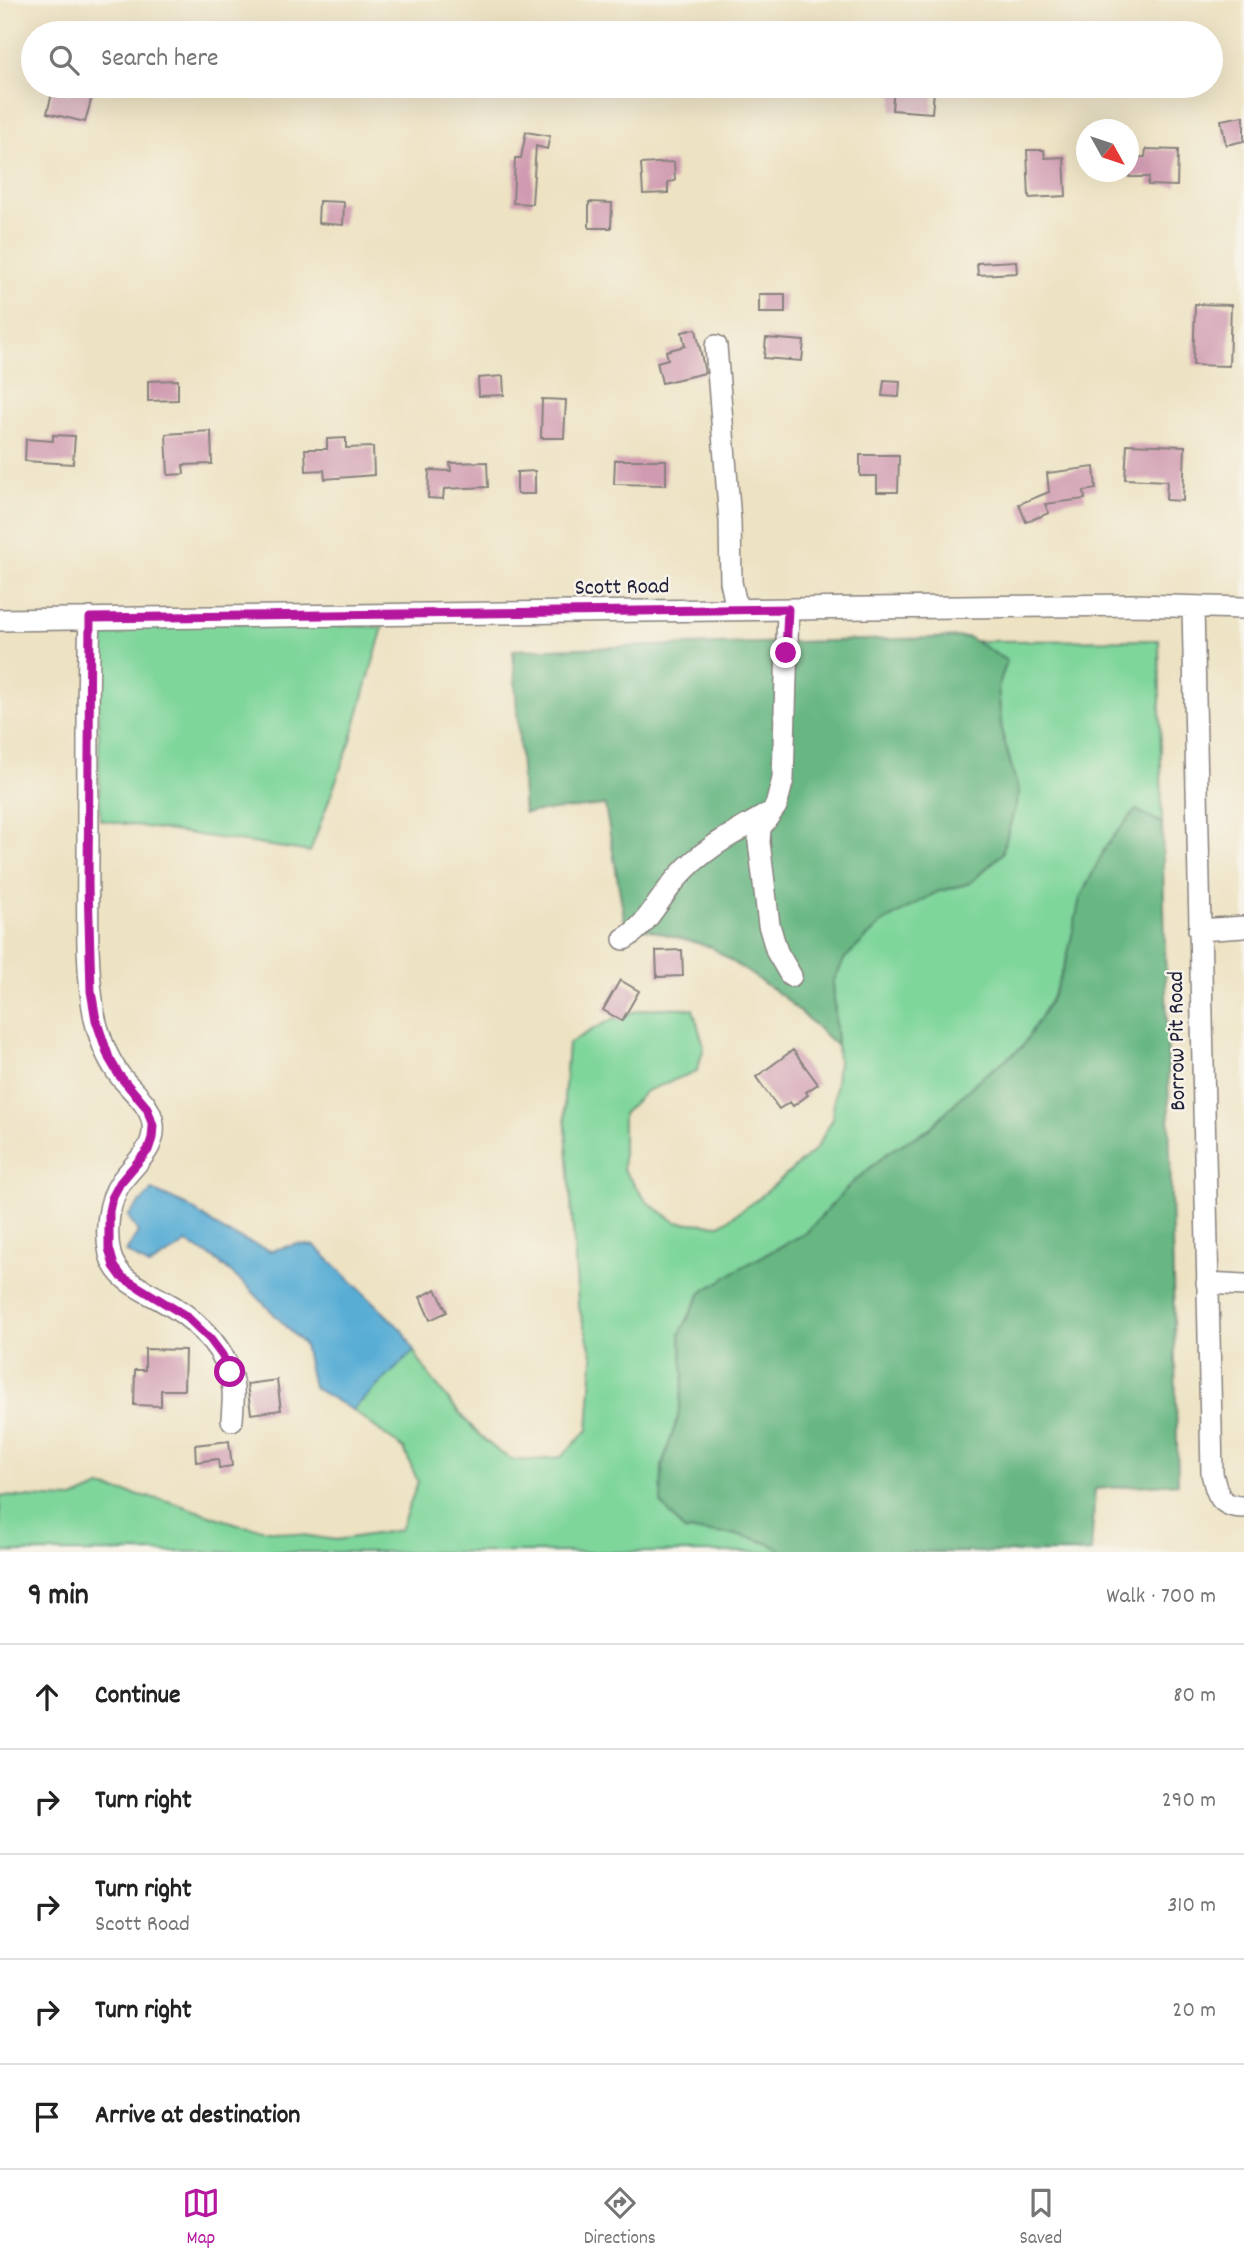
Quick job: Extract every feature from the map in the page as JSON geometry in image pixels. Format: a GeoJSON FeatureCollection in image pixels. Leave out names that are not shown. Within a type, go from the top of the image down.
{"type":"FeatureCollection","features":[{"type":"Feature","properties":{"kind":"street"},"geometry":{"type":"LineString","coordinates":[[716,346],[730,520],[731,582],[737,610]]}},
{"type":"Feature","properties":{"kind":"street","name":"Scott Road"},"geometry":{"type":"LineString","coordinates":[[0,620],[1133,605],[1244,608]]}},
{"type":"Feature","properties":{"kind":"street","name":"Borrow Pit Road"},"geometry":{"type":"LineString","coordinates":[[1193,607],[1212,1473],[1216,1494],[1233,1506],[1244,1507]]}},
{"type":"Feature","properties":{"kind":"street"},"geometry":{"type":"LineString","coordinates":[[788,609],[783,779],[776,806],[760,828],[760,842],[769,925],[777,952],[791,976]]}},
{"type":"Feature","properties":{"kind":"street"},"geometry":{"type":"LineString","coordinates":[[90,618],[88,886],[91,991],[96,1020],[109,1058],[119,1075],[147,1108],[153,1126],[148,1150],[120,1183],[112,1198],[109,1211],[109,1248],[114,1266],[122,1277],[186,1316],[222,1355],[233,1386],[232,1420]]}},
{"type":"Feature","properties":{"kind":"street"},"geometry":{"type":"LineString","coordinates":[[624,939],[636,932],[678,877],[698,857],[720,841],[768,814]]}},
{"type":"Feature","properties":{"kind":"street"},"geometry":{"type":"LineString","coordinates":[[1199,930],[1244,927]]}},
{"type":"Feature","properties":{"kind":"street"},"geometry":{"type":"LineString","coordinates":[[1207,1283],[1244,1285]]}},
{"type":"Feature","properties":{"kind":"green space"},"geometry":{"type":"Polygon","coordinates":[[[97,618],[383,627],[351,740],[310,852],[100,820],[97,618]]]}},
{"type":"Feature","properties":{"kind":"green space"},"geometry":{"type":"Polygon","coordinates":[[[968,637],[1007,661],[998,687],[1002,733],[1019,793],[1002,854],[970,883],[937,892],[882,923],[845,958],[833,982],[837,1046],[784,997],[711,947],[625,923],[605,805],[524,813],[513,650],[968,637]]]}},
{"type":"Feature","properties":{"kind":"green space"},"geometry":{"type":"Polygon","coordinates":[[[1159,640],[1162,823],[1136,810],[1067,958],[1054,994],[1022,1047],[977,1081],[929,1129],[890,1151],[850,1185],[806,1233],[701,1293],[680,1334],[684,1375],[678,1417],[662,1466],[684,1531],[748,1537],[773,1545],[784,1552],[0,1552],[0,1496],[73,1499],[100,1487],[168,1501],[243,1526],[336,1540],[400,1530],[418,1482],[404,1449],[352,1410],[414,1351],[458,1411],[500,1453],[516,1460],[561,1457],[588,1430],[593,1358],[578,1304],[564,1099],[568,1044],[613,1019],[641,1010],[693,1009],[704,1047],[697,1071],[646,1091],[623,1114],[623,1169],[647,1202],[676,1222],[720,1225],[759,1198],[816,1149],[832,1120],[838,1062],[833,982],[845,958],[882,923],[937,892],[970,883],[1002,854],[1019,793],[1002,733],[998,687],[1007,661],[975,641],[1159,640]]]}},
{"type":"Feature","properties":{"kind":"green space"},"geometry":{"type":"Polygon","coordinates":[[[1136,810],[1162,823],[1178,1483],[1095,1489],[1091,1552],[784,1552],[773,1545],[748,1537],[684,1531],[661,1503],[662,1466],[678,1417],[684,1375],[680,1334],[701,1293],[744,1266],[806,1233],[850,1185],[890,1151],[929,1129],[977,1081],[1022,1047],[1054,994],[1067,958],[1080,898],[1107,844],[1136,810]]]}},
{"type":"Feature","properties":{"kind":"water"},"geometry":{"type":"Polygon","coordinates":[[[152,1190],[188,1206],[225,1232],[270,1251],[297,1244],[315,1246],[404,1332],[414,1351],[352,1410],[313,1387],[304,1345],[248,1287],[211,1256],[187,1243],[149,1266],[126,1252],[138,1232],[128,1216],[152,1190]]]}},
{"type":"Feature","properties":{"kind":"building"},"geometry":{"type":"Polygon","coordinates":[[[51,98],[92,98],[85,122],[47,113],[51,98]]]}},
{"type":"Feature","properties":{"kind":"building"},"geometry":{"type":"Polygon","coordinates":[[[893,98],[933,98],[932,113],[892,110],[893,98]]]}},
{"type":"Feature","properties":{"kind":"building"},"geometry":{"type":"Polygon","coordinates":[[[1244,116],[1244,141],[1226,145],[1221,120],[1244,116]]]}},
{"type":"Feature","properties":{"kind":"building"},"geometry":{"type":"Polygon","coordinates":[[[526,132],[550,136],[547,149],[536,146],[532,204],[513,203],[515,158],[521,158],[526,132]]]}},
{"type":"Feature","properties":{"kind":"building"},"geometry":{"type":"Polygon","coordinates":[[[1146,149],[1178,150],[1177,186],[1148,185],[1149,177],[1139,177],[1139,157],[1145,157],[1146,149]]]}},
{"type":"Feature","properties":{"kind":"building"},"geometry":{"type":"Polygon","coordinates":[[[1027,150],[1044,150],[1045,158],[1064,157],[1066,196],[1029,198],[1027,150]]]}},
{"type":"Feature","properties":{"kind":"building"},"geometry":{"type":"Polygon","coordinates":[[[674,162],[675,181],[668,182],[668,193],[643,194],[641,164],[674,162]]]}},
{"type":"Feature","properties":{"kind":"building"},"geometry":{"type":"Polygon","coordinates":[[[319,201],[344,202],[343,225],[318,223],[319,201]]]}},
{"type":"Feature","properties":{"kind":"building"},"geometry":{"type":"Polygon","coordinates":[[[589,202],[612,203],[611,228],[589,228],[589,202]]]}},
{"type":"Feature","properties":{"kind":"building"},"geometry":{"type":"Polygon","coordinates":[[[1016,261],[1017,273],[978,275],[977,263],[1016,261]]]}},
{"type":"Feature","properties":{"kind":"building"},"geometry":{"type":"Polygon","coordinates":[[[759,294],[785,294],[785,313],[759,313],[759,294]]]}},
{"type":"Feature","properties":{"kind":"building"},"geometry":{"type":"Polygon","coordinates":[[[1195,304],[1231,305],[1229,366],[1193,365],[1195,304]]]}},
{"type":"Feature","properties":{"kind":"building"},"geometry":{"type":"Polygon","coordinates":[[[696,329],[705,373],[662,383],[657,362],[668,359],[666,351],[685,346],[682,332],[696,329]]]}},
{"type":"Feature","properties":{"kind":"building"},"geometry":{"type":"Polygon","coordinates":[[[766,338],[804,341],[802,361],[764,358],[766,338]]]}},
{"type":"Feature","properties":{"kind":"building"},"geometry":{"type":"Polygon","coordinates":[[[503,376],[504,395],[479,396],[478,378],[503,376]]]}},
{"type":"Feature","properties":{"kind":"building"},"geometry":{"type":"Polygon","coordinates":[[[178,380],[178,400],[148,401],[148,381],[178,380]]]}},
{"type":"Feature","properties":{"kind":"building"},"geometry":{"type":"Polygon","coordinates":[[[884,380],[900,381],[899,397],[882,396],[884,380]]]}},
{"type":"Feature","properties":{"kind":"building"},"geometry":{"type":"Polygon","coordinates":[[[542,399],[566,400],[564,438],[541,438],[542,399]]]}},
{"type":"Feature","properties":{"kind":"building"},"geometry":{"type":"Polygon","coordinates":[[[211,431],[212,464],[183,465],[184,474],[168,475],[166,434],[211,431]]]}},
{"type":"Feature","properties":{"kind":"building"},"geometry":{"type":"Polygon","coordinates":[[[53,435],[75,436],[73,464],[25,461],[26,439],[53,441],[53,435]]]}},
{"type":"Feature","properties":{"kind":"building"},"geometry":{"type":"Polygon","coordinates":[[[346,438],[346,448],[373,447],[374,475],[325,479],[324,470],[306,471],[305,449],[327,449],[327,439],[346,438]]]}},
{"type":"Feature","properties":{"kind":"building"},"geometry":{"type":"Polygon","coordinates":[[[1127,444],[1185,446],[1183,501],[1166,500],[1167,481],[1125,479],[1127,444]]]}},
{"type":"Feature","properties":{"kind":"building"},"geometry":{"type":"Polygon","coordinates":[[[860,455],[899,455],[898,492],[877,492],[877,476],[860,476],[860,455]]]}},
{"type":"Feature","properties":{"kind":"building"},"geometry":{"type":"Polygon","coordinates":[[[615,460],[666,460],[666,485],[614,484],[615,460]]]}},
{"type":"Feature","properties":{"kind":"building"},"geometry":{"type":"Polygon","coordinates":[[[487,462],[488,487],[444,489],[443,499],[428,498],[429,470],[451,471],[450,463],[487,462]]]}},
{"type":"Feature","properties":{"kind":"building"},"geometry":{"type":"Polygon","coordinates":[[[1094,467],[1096,489],[1084,491],[1085,499],[1045,504],[1049,513],[1026,522],[1019,504],[1049,492],[1047,473],[1094,467]]]}},
{"type":"Feature","properties":{"kind":"building"},"geometry":{"type":"Polygon","coordinates":[[[535,471],[535,494],[517,494],[517,472],[535,471]]]}},
{"type":"Feature","properties":{"kind":"building"},"geometry":{"type":"Polygon","coordinates":[[[682,950],[683,976],[657,977],[656,951],[682,950]]]}},
{"type":"Feature","properties":{"kind":"building"},"geometry":{"type":"Polygon","coordinates":[[[620,980],[639,991],[622,1021],[603,1010],[620,980]]]}},
{"type":"Feature","properties":{"kind":"building"},"geometry":{"type":"Polygon","coordinates":[[[793,1050],[818,1084],[793,1106],[790,1102],[779,1109],[756,1077],[793,1050]]]}},
{"type":"Feature","properties":{"kind":"building"},"geometry":{"type":"Polygon","coordinates":[[[436,1289],[447,1312],[430,1320],[420,1297],[436,1289]]]}},
{"type":"Feature","properties":{"kind":"building"},"geometry":{"type":"Polygon","coordinates":[[[145,1349],[185,1350],[184,1390],[161,1390],[161,1406],[134,1405],[135,1370],[145,1370],[145,1349]]]}},
{"type":"Feature","properties":{"kind":"building"},"geometry":{"type":"Polygon","coordinates":[[[277,1380],[281,1410],[251,1414],[247,1384],[277,1380]]]}},
{"type":"Feature","properties":{"kind":"building"},"geometry":{"type":"Polygon","coordinates":[[[229,1441],[232,1466],[219,1468],[218,1459],[196,1462],[195,1445],[229,1441]]]}},
{"type":"Feature","properties":{"kind":"route"},"geometry":{"type":"LineString","coordinates":[[230,1372],[210,1339],[186,1316],[122,1277],[110,1257],[109,1211],[112,1198],[120,1183],[148,1150],[153,1126],[147,1108],[119,1075],[109,1058],[101,1040],[91,991],[88,886],[90,618],[788,609],[786,653]]}}]}
